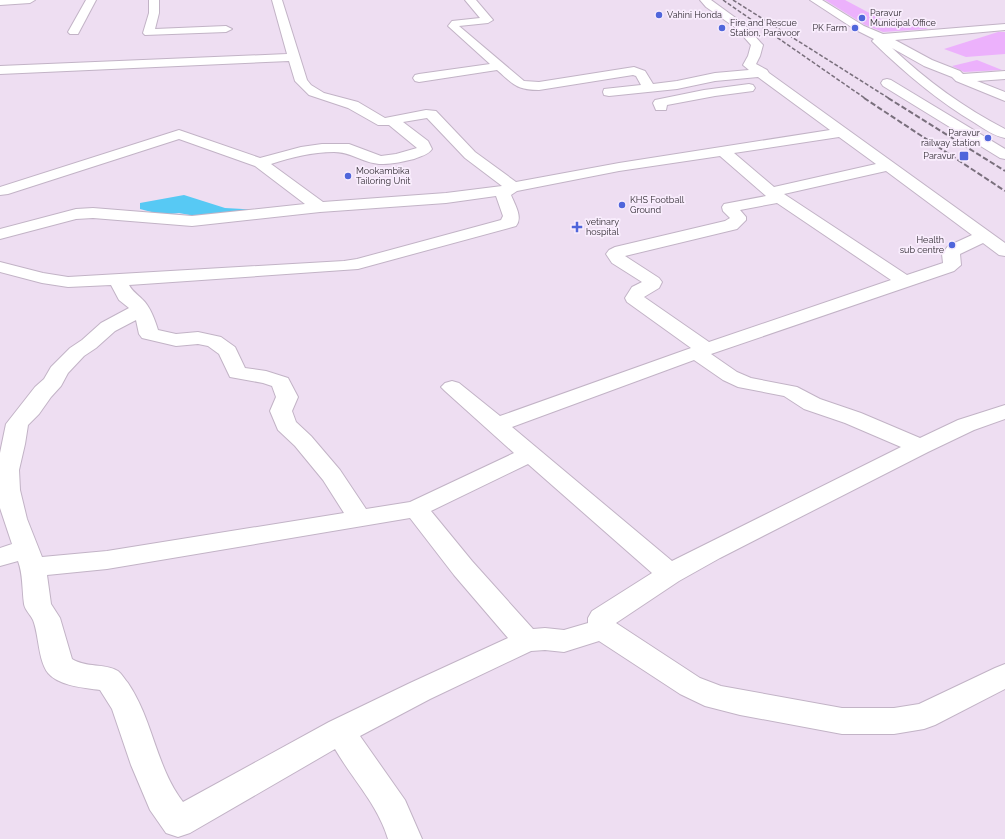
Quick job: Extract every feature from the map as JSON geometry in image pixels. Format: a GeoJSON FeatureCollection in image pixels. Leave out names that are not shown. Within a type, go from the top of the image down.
{"type":"FeatureCollection","features":[{"type":"Feature","properties":{"kind":"street"},"geometry":{"type":"LineString","coordinates":[[0,2],[30,0]]}},
{"type":"Feature","properties":{"kind":"street"},"geometry":{"type":"LineString","coordinates":[[74,32],[91,0]]}},
{"type":"Feature","properties":{"kind":"street"},"geometry":{"type":"LineString","coordinates":[[154,0],[153,5],[155,10],[149,33],[226,29]]}},
{"type":"Feature","properties":{"kind":"street"},"geometry":{"type":"LineString","coordinates":[[277,0],[301,81],[309,90],[319,96],[354,105],[383,122],[431,114],[470,155],[510,188]]}},
{"type":"Feature","properties":{"kind":"street"},"geometry":{"type":"LineString","coordinates":[[470,0],[488,20],[456,23],[453,26],[520,84],[539,86],[634,71],[641,74],[649,87]]}},
{"type":"Feature","properties":{"kind":"street"},"geometry":{"type":"LineString","coordinates":[[706,0],[710,5],[740,26],[757,44],[754,56],[749,65],[763,73],[778,86],[1005,250]]}},
{"type":"Feature","properties":{"kind":"street"},"geometry":{"type":"LineString","coordinates":[[815,0],[860,28],[928,63],[956,74],[960,78],[1005,97]]}},
{"type":"Feature","properties":{"kind":"street"},"geometry":{"type":"LineString","coordinates":[[1005,27],[882,38],[878,41],[894,57],[949,99],[977,118],[1005,134]]}},
{"type":"Feature","properties":{"kind":"street"},"geometry":{"type":"LineString","coordinates":[[0,70],[294,57]]}},
{"type":"Feature","properties":{"kind":"street"},"geometry":{"type":"LineString","coordinates":[[894,57],[928,63]]}},
{"type":"Feature","properties":{"kind":"street"},"geometry":{"type":"LineString","coordinates":[[419,78],[500,66]]}},
{"type":"Feature","properties":{"kind":"street"},"geometry":{"type":"LineString","coordinates":[[609,92],[677,84],[715,77],[763,73]]}},
{"type":"Feature","properties":{"kind":"street"},"geometry":{"type":"LineString","coordinates":[[960,78],[1005,75]]}},
{"type":"Feature","properties":{"kind":"street"},"geometry":{"type":"LineString","coordinates":[[887,83],[1005,155]]}},
{"type":"Feature","properties":{"kind":"street"},"geometry":{"type":"LineString","coordinates":[[661,106],[660,103],[735,89],[778,86]]}},
{"type":"Feature","properties":{"kind":"street"},"geometry":{"type":"LineString","coordinates":[[260,163],[289,153],[312,149],[351,149],[382,160],[420,152],[425,149],[423,144],[392,121]]}},
{"type":"Feature","properties":{"kind":"street"},"geometry":{"type":"LineString","coordinates":[[0,234],[76,214],[93,213],[192,221],[320,207],[446,198],[510,188],[619,167],[842,132]]}},
{"type":"Feature","properties":{"kind":"street"},"geometry":{"type":"LineString","coordinates":[[1,190],[175,134],[182,135],[260,163],[320,207]]}},
{"type":"Feature","properties":{"kind":"street"},"geometry":{"type":"LineString","coordinates":[[723,151],[775,195],[905,282]]}},
{"type":"Feature","properties":{"kind":"street"},"geometry":{"type":"LineString","coordinates":[[888,166],[730,207],[731,211],[738,217],[738,220],[731,225],[621,250],[616,254],[618,259],[653,282],[653,284],[638,291],[634,298],[730,376],[745,383],[790,391],[812,404],[853,418],[920,447]]}},
{"type":"Feature","properties":{"kind":"street"},"geometry":{"type":"LineString","coordinates":[[0,267],[42,278],[68,282],[358,264],[507,224],[510,222],[511,216],[503,195],[510,188]]}},
{"type":"Feature","properties":{"kind":"street"},"geometry":{"type":"LineString","coordinates":[[497,425],[701,351],[948,267],[952,265],[950,254],[954,250],[984,236]]}},
{"type":"Feature","properties":{"kind":"street"},"geometry":{"type":"LineString","coordinates":[[121,279],[120,285],[126,296],[136,303],[149,334],[176,340],[198,338],[214,341],[228,351],[237,373],[266,377],[281,382],[287,397],[281,412],[286,425],[303,441],[332,475],[360,519]]}},
{"type":"Feature","properties":{"kind":"street"},"geometry":{"type":"LineString","coordinates":[[140,310],[108,327],[89,344],[77,352],[58,371],[54,382],[42,392],[31,409],[17,424],[14,444],[7,470],[8,490],[15,519],[29,558],[38,606],[46,618],[59,666],[74,674],[109,680],[126,705],[147,765],[162,800],[181,830],[340,732],[420,691],[527,641],[545,639],[564,641],[602,629]]}},
{"type":"Feature","properties":{"kind":"street"},"geometry":{"type":"LineString","coordinates":[[452,387],[670,574]]}},
{"type":"Feature","properties":{"kind":"street"},"geometry":{"type":"LineString","coordinates":[[602,629],[602,618],[670,574],[920,447],[966,425],[1005,412]]}},
{"type":"Feature","properties":{"kind":"street"},"geometry":{"type":"LineString","coordinates":[[0,557],[107,560],[416,509],[530,454]]}},
{"type":"Feature","properties":{"kind":"street"},"geometry":{"type":"LineString","coordinates":[[416,509],[463,568],[527,641]]}},
{"type":"Feature","properties":{"kind":"street"},"geometry":{"type":"LineString","coordinates":[[602,629],[690,686],[716,697],[740,703],[842,721],[894,720],[924,716],[1005,676]]}},
{"type":"Feature","properties":{"kind":"street"},"geometry":{"type":"LineString","coordinates":[[340,732],[348,746],[370,774],[402,826],[405,839]]}},
{"type":"Feature","properties":{"kind":"water"},"geometry":{"type":"Polygon","coordinates":[[[184,195],[225,208],[260,210],[195,216],[179,213],[163,215],[140,209],[140,203],[184,195]]]}},
{"type":"Feature","properties":{"kind":"building"},"geometry":{"type":"Polygon","coordinates":[[[825,0],[845,0],[894,26],[917,24],[928,29],[883,32],[865,25],[825,0]]]}},
{"type":"Feature","properties":{"kind":"building"},"geometry":{"type":"Polygon","coordinates":[[[998,32],[1005,32],[1005,54],[966,57],[944,49],[998,32]]]}},
{"type":"Feature","properties":{"kind":"building"},"geometry":{"type":"Polygon","coordinates":[[[977,60],[1002,70],[964,72],[952,66],[977,60]]]}},
{"type":"Feature","properties":{"kind":"railway"},"geometry":{"type":"LineString","coordinates":[[723,0],[866,99]]}},
{"type":"Feature","properties":{"kind":"railway"},"geometry":{"type":"LineString","coordinates":[[733,0],[890,99]]}},
{"type":"Feature","properties":{"kind":"railway"},"geometry":{"type":"LineString","coordinates":[[864,98],[1005,191]]}},
{"type":"Feature","properties":{"kind":"railway"},"geometry":{"type":"LineString","coordinates":[[888,98],[1005,171]]}},
{"type":"Feature","properties":{"kind":"place","name":"Vahini Honda"},"geometry":{"type":"Point","coordinates":[659,15]}},
{"type":"Feature","properties":{"kind":"place","name":"Paravur Municipal Office"},"geometry":{"type":"Point","coordinates":[862,18]}},
{"type":"Feature","properties":{"kind":"place","name":"Fire and Rescue Station, Paravoor"},"geometry":{"type":"Point","coordinates":[722,28]}},
{"type":"Feature","properties":{"kind":"place","name":"PK Farm"},"geometry":{"type":"Point","coordinates":[855,28]}},
{"type":"Feature","properties":{"kind":"place","name":"Paravur railway station"},"geometry":{"type":"Point","coordinates":[988,138]}},
{"type":"Feature","properties":{"kind":"place","name":"Paravur"},"geometry":{"type":"Point","coordinates":[964,156]}},
{"type":"Feature","properties":{"kind":"place","name":"Mookambika Tailoring Unit"},"geometry":{"type":"Point","coordinates":[348,176]}},
{"type":"Feature","properties":{"kind":"place","name":"KHS Football Ground"},"geometry":{"type":"Point","coordinates":[622,205]}},
{"type":"Feature","properties":{"kind":"place","name":"vetinary hospital"},"geometry":{"type":"Point","coordinates":[577,227]}},
{"type":"Feature","properties":{"kind":"place","name":"Health sub centre"},"geometry":{"type":"Point","coordinates":[952,245]}}]}
